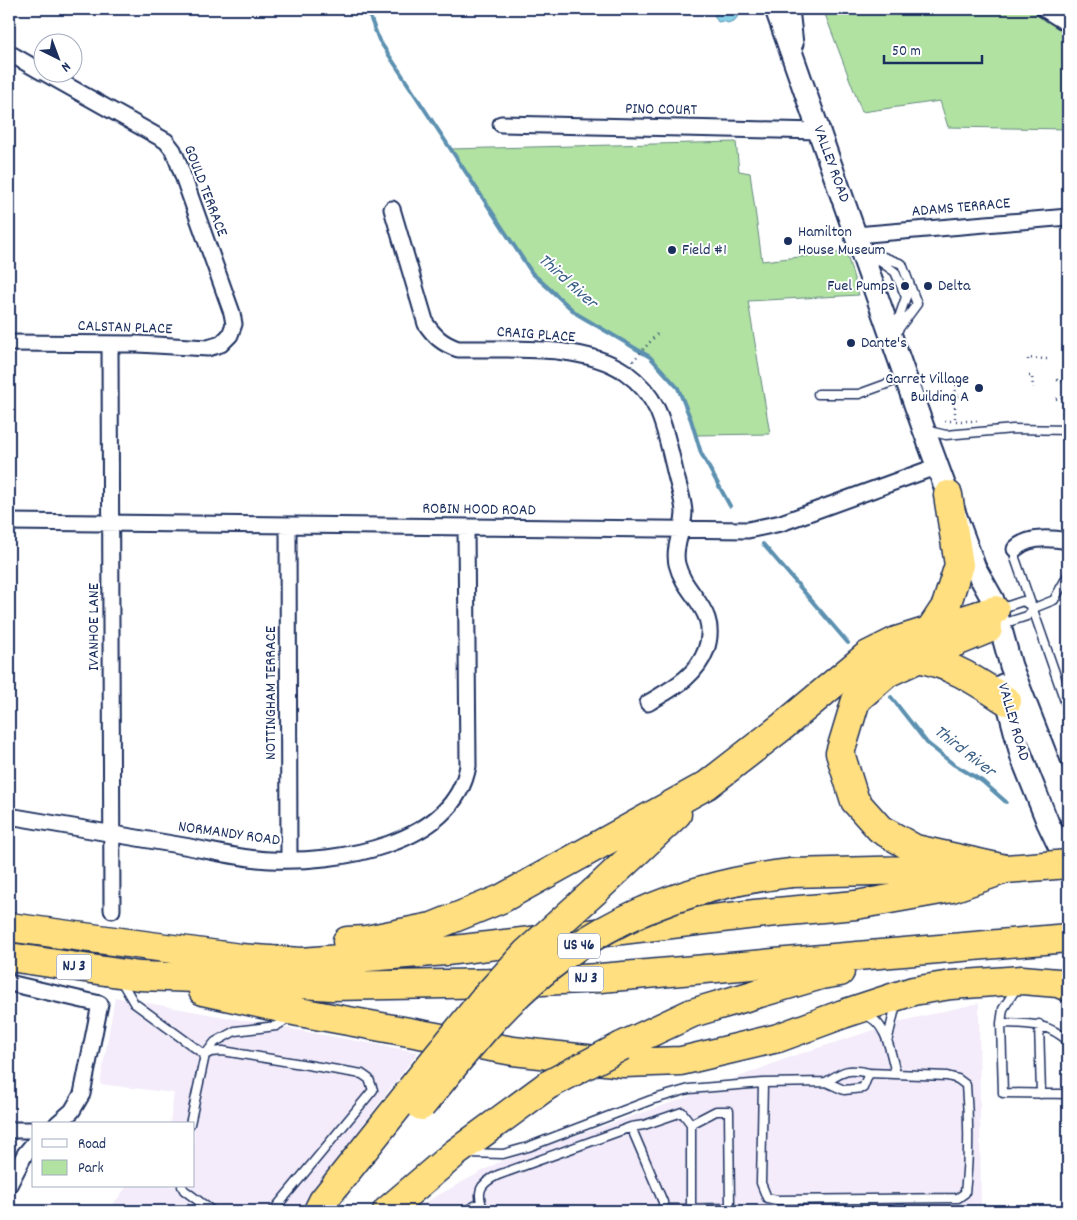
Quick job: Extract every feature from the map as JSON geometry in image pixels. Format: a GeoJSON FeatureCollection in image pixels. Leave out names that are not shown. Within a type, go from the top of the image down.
{"type":"FeatureCollection","features":[{"type":"Feature","properties":{"kind":"highway"},"geometry":{"type":"LineString","coordinates":[[930,630],[946,606],[958,565],[948,496]]}},
{"type":"Feature","properties":{"kind":"highway"},"geometry":{"type":"LineString","coordinates":[[318,1211],[323,1201],[414,1100],[482,1000],[526,952],[595,892],[707,785],[750,753],[868,655],[896,641],[930,630],[992,620]]}},
{"type":"Feature","properties":{"kind":"highway"},"geometry":{"type":"LineString","coordinates":[[992,620],[887,673],[856,700],[840,753],[855,801],[880,829],[915,849],[1006,869]]}},
{"type":"Feature","properties":{"kind":"highway"},"geometry":{"type":"LineString","coordinates":[[919,658],[935,661],[961,672],[1007,701]]}},
{"type":"Feature","properties":{"kind":"highway"},"geometry":{"type":"LineString","coordinates":[[127,943],[159,936],[295,943],[366,940],[432,927],[501,899],[707,785]]}},
{"type":"Feature","properties":{"kind":"highway","name":"US 46"},"geometry":{"type":"LineString","coordinates":[[327,1211],[414,1100],[506,1005],[551,966],[592,937],[627,918],[680,896],[735,881],[791,874],[1006,869],[1068,865]]}},
{"type":"Feature","properties":{"kind":"highway","name":"NJ 3"},"geometry":{"type":"LineString","coordinates":[[9,927],[240,958],[301,962],[436,952],[754,914],[856,905],[952,888],[1006,869]]}},
{"type":"Feature","properties":{"kind":"highway"},"geometry":{"type":"LineString","coordinates":[[387,1211],[454,1154],[548,1085],[622,1046],[692,1013],[822,975],[1068,938]]}},
{"type":"Feature","properties":{"kind":"highway","name":"NJ 3"},"geometry":{"type":"LineString","coordinates":[[9,957],[128,975],[332,986],[503,983],[610,977],[925,949],[1032,942]]}},
{"type":"Feature","properties":{"kind":"highway"},"geometry":{"type":"LineString","coordinates":[[128,975],[299,1012],[513,1051],[624,1063],[681,1061],[778,1038],[913,991],[951,985],[1022,980],[1058,983],[1068,987]]}},
{"type":"Feature","properties":{"kind":"main road","name":"VALLEY ROAD"},"geometry":{"type":"LineString","coordinates":[[776,9],[924,430],[977,573],[978,598],[992,620],[1068,812]]}},
{"type":"Feature","properties":{"kind":"main road","name":"VALLEY ROAD"},"geometry":{"type":"LineString","coordinates":[[992,620],[1007,701],[1022,758],[1048,823],[1068,865]]}},
{"type":"Feature","properties":{"kind":"street"},"geometry":{"type":"LineString","coordinates":[[791,9],[799,73]]}},
{"type":"Feature","properties":{"kind":"street"},"geometry":{"type":"LineString","coordinates":[[1044,9],[1068,24]]}},
{"type":"Feature","properties":{"kind":"street","name":"GOULD TERRACE"},"geometry":{"type":"LineString","coordinates":[[9,53],[32,66]]}},
{"type":"Feature","properties":{"kind":"street","name":"GOULD TERRACE"},"geometry":{"type":"LineString","coordinates":[[61,82],[166,141],[178,162],[232,313],[234,324],[232,330]]}},
{"type":"Feature","properties":{"kind":"street","name":"PINO COURT"},"geometry":{"type":"LineString","coordinates":[[501,124],[820,131]]}},
{"type":"Feature","properties":{"kind":"street","name":"CRAIG PLACE"},"geometry":{"type":"LineString","coordinates":[[392,209],[426,324],[433,336],[445,344],[458,349],[550,350],[572,353],[606,362],[624,372],[641,385],[661,414],[684,512],[677,548],[677,564],[688,588],[706,612],[708,637],[706,650],[691,674],[679,685],[648,703]]}},
{"type":"Feature","properties":{"kind":"street","name":"ADAMS TERRACE"},"geometry":{"type":"LineString","coordinates":[[859,242],[1068,217]]}},
{"type":"Feature","properties":{"kind":"street","name":"CALSTAN PLACE"},"geometry":{"type":"LineString","coordinates":[[9,343],[110,344],[208,348],[222,344],[232,330]]}},
{"type":"Feature","properties":{"kind":"street","name":"IVANHOE LANE"},"geometry":{"type":"LineString","coordinates":[[110,344],[112,910]]}},
{"type":"Feature","properties":{"kind":"street","name":"ROBIN HOOD ROAD"},"geometry":{"type":"LineString","coordinates":[[9,522],[748,530],[781,523],[938,466]]}},
{"type":"Feature","properties":{"kind":"street","name":"NOTTINGHAM TERRACE"},"geometry":{"type":"LineString","coordinates":[[288,526],[289,860]]}},
{"type":"Feature","properties":{"kind":"street","name":"NORMANDY ROAD"},"geometry":{"type":"LineString","coordinates":[[9,816],[267,860],[289,860],[364,852],[385,845],[438,819],[459,792],[465,780],[468,766],[466,528]]}},
{"type":"Feature","properties":{"kind":"street"},"geometry":{"type":"LineString","coordinates":[[1015,549],[1021,543],[1052,538],[1068,541]]}},
{"type":"Feature","properties":{"kind":"street"},"geometry":{"type":"LineString","coordinates":[[9,984],[100,1004],[82,1094],[78,1104],[59,1122]]}},
{"type":"Feature","properties":{"kind":"street"},"geometry":{"type":"LineString","coordinates":[[9,1130],[32,1130]]}},
{"type":"Feature","properties":{"kind":"street"},"geometry":{"type":"LineString","coordinates":[[9,1185],[32,1146]]}},
{"type":"Feature","properties":{"kind":"lane"},"geometry":{"type":"LineString","coordinates":[[859,242],[902,264],[918,304],[892,338]]}},
{"type":"Feature","properties":{"kind":"lane"},"geometry":{"type":"LineString","coordinates":[[818,394],[859,394],[906,377]]}},
{"type":"Feature","properties":{"kind":"lane"},"geometry":{"type":"LineString","coordinates":[[924,430],[946,435],[1013,429],[1068,430]]}},
{"type":"Feature","properties":{"kind":"lane"},"geometry":{"type":"LineString","coordinates":[[1015,549],[1015,558],[1068,710]]}},
{"type":"Feature","properties":{"kind":"lane"},"geometry":{"type":"LineString","coordinates":[[992,620],[1027,616],[1034,608],[1054,600],[1068,575]]}},
{"type":"Feature","properties":{"kind":"lane"},"geometry":{"type":"LineString","coordinates":[[992,620],[1023,601],[1034,608]]}},
{"type":"Feature","properties":{"kind":"lane"},"geometry":{"type":"LineString","coordinates":[[128,975],[134,1003],[205,1055]]}},
{"type":"Feature","properties":{"kind":"lane"},"geometry":{"type":"LineString","coordinates":[[1022,980],[1004,1008],[1001,1023],[1003,1093],[1068,1094]]}},
{"type":"Feature","properties":{"kind":"lane"},"geometry":{"type":"LineString","coordinates":[[896,1074],[888,1038],[895,1006],[902,995]]}},
{"type":"Feature","properties":{"kind":"lane"},"geometry":{"type":"LineString","coordinates":[[190,1122],[205,1055],[215,1042],[235,1031],[276,1026],[299,1012]]}},
{"type":"Feature","properties":{"kind":"lane"},"geometry":{"type":"LineString","coordinates":[[850,1012],[868,1016],[888,1038]]}},
{"type":"Feature","properties":{"kind":"lane"},"geometry":{"type":"LineString","coordinates":[[1001,1023],[1039,1024],[1060,1033],[1068,1041]]}},
{"type":"Feature","properties":{"kind":"lane"},"geometry":{"type":"LineString","coordinates":[[1039,1024],[1041,1094]]}},
{"type":"Feature","properties":{"kind":"lane"},"geometry":{"type":"LineString","coordinates":[[205,1055],[211,1052],[223,1051],[362,1074],[369,1079],[373,1090],[273,1211]]}},
{"type":"Feature","properties":{"kind":"lane"},"geometry":{"type":"LineString","coordinates":[[763,1083],[761,1183],[767,1198],[777,1200],[958,1198],[965,1193],[967,1179],[967,1101],[966,1086],[958,1079],[947,1076],[869,1073],[844,1070],[826,1082]]}},
{"type":"Feature","properties":{"kind":"lane"},"geometry":{"type":"LineString","coordinates":[[454,1154],[503,1154],[528,1147],[651,1100],[689,1089],[763,1083],[826,1082],[844,1090],[863,1088],[869,1073]]}},
{"type":"Feature","properties":{"kind":"lane"},"geometry":{"type":"LineString","coordinates":[[631,1127],[663,1202],[661,1210],[730,1208],[729,1111],[716,1111],[691,1124]]}},
{"type":"Feature","properties":{"kind":"lane"},"geometry":{"type":"LineString","coordinates":[[484,1211],[480,1202],[479,1191],[482,1185],[490,1179],[631,1127],[644,1125],[682,1112],[691,1124],[691,1208]]}},
{"type":"Feature","properties":{"kind":"lane"},"geometry":{"type":"LineString","coordinates":[[183,1188],[212,1211]]}},
{"type":"Feature","properties":{"kind":"lane"},"geometry":{"type":"LineString","coordinates":[[465,1211],[480,1202]]}},
{"type":"Feature","properties":{"kind":"path"},"geometry":{"type":"LineString","coordinates":[[634,359],[657,334]]}},
{"type":"Feature","properties":{"kind":"path"},"geometry":{"type":"LineString","coordinates":[[1028,360],[1028,358],[1047,359]]}},
{"type":"Feature","properties":{"kind":"path"},"geometry":{"type":"LineString","coordinates":[[1029,376],[1032,376],[1032,388]]}},
{"type":"Feature","properties":{"kind":"path"},"geometry":{"type":"LineString","coordinates":[[955,421],[955,396],[958,379],[969,378]]}},
{"type":"Feature","properties":{"kind":"path"},"geometry":{"type":"LineString","coordinates":[[1056,399],[1065,397],[1068,391],[1065,383],[1057,380]]}},
{"type":"Feature","properties":{"kind":"path"},"geometry":{"type":"LineString","coordinates":[[955,396],[969,396]]}},
{"type":"Feature","properties":{"kind":"path"},"geometry":{"type":"LineString","coordinates":[[945,422],[988,420]]}},
{"type":"Feature","properties":{"kind":"shaded area"},"geometry":{"type":"Polygon","coordinates":[[[115,997],[418,1052],[298,1211],[108,1211],[125,1188],[195,1188],[195,1122],[170,1122],[174,1093],[100,1084],[115,997]]]}},
{"type":"Feature","properties":{"kind":"shaded area"},"geometry":{"type":"Polygon","coordinates":[[[979,1003],[981,1211],[409,1211],[499,1162],[679,1100],[793,1056],[902,1021],[979,1003]]]}},
{"type":"Feature","properties":{"kind":"green space"},"geometry":{"type":"Polygon","coordinates":[[[823,9],[1068,9],[1068,129],[948,127],[940,101],[862,112],[823,9]]]}},
{"type":"Feature","properties":{"kind":"green space"},"geometry":{"type":"Polygon","coordinates":[[[736,142],[739,171],[750,173],[762,261],[846,252],[859,295],[748,301],[770,434],[696,435],[678,388],[650,357],[577,314],[532,273],[450,149],[736,142]]]}},
{"type":"Feature","properties":{"kind":"water"},"geometry":{"type":"Polygon","coordinates":[[[718,10],[726,13],[736,11],[738,16],[735,20],[728,23],[718,22],[714,15],[718,10]]]}},
{"type":"Feature","properties":{"kind":"waterway","name":"Third River"},"geometry":{"type":"LineString","coordinates":[[367,9],[379,40],[532,273],[577,314],[650,357],[678,388],[691,420],[701,453],[730,506]]}},
{"type":"Feature","properties":{"kind":"waterway","name":"Third River"},"geometry":{"type":"LineString","coordinates":[[763,544],[848,643]]}},
{"type":"Feature","properties":{"kind":"waterway","name":"Third River"},"geometry":{"type":"LineString","coordinates":[[891,697],[927,743],[953,764],[982,781],[1006,802]]}},
{"type":"Feature","properties":{"kind":"place","name":"Hamilton House Museum"},"geometry":{"type":"Point","coordinates":[788,241]}},
{"type":"Feature","properties":{"kind":"place","name":"Field #1"},"geometry":{"type":"Point","coordinates":[672,250]}},
{"type":"Feature","properties":{"kind":"place","name":"Fuel Pumps"},"geometry":{"type":"Point","coordinates":[905,286]}},
{"type":"Feature","properties":{"kind":"place","name":"Delta"},"geometry":{"type":"Point","coordinates":[928,286]}},
{"type":"Feature","properties":{"kind":"place","name":"Dante's"},"geometry":{"type":"Point","coordinates":[851,343]}},
{"type":"Feature","properties":{"kind":"place","name":"Garret Village Building A"},"geometry":{"type":"Point","coordinates":[979,388]}}]}
